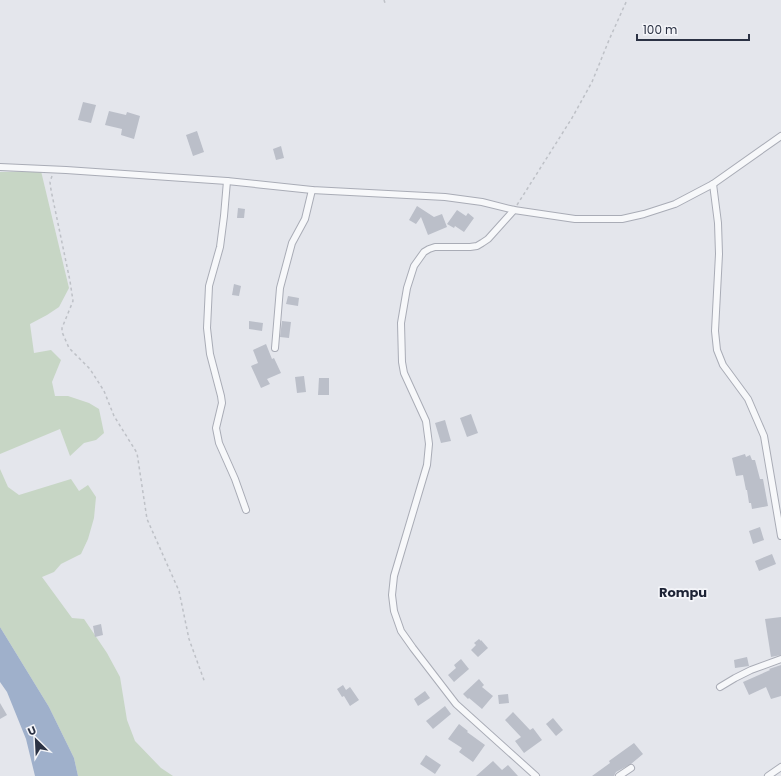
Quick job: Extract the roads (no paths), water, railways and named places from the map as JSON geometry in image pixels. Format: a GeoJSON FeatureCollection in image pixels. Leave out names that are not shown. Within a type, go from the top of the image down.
{"type":"FeatureCollection","features":[{"type":"Feature","properties":{"kind":"street"},"geometry":{"type":"LineString","coordinates":[[0,167],[227,181],[312,190],[445,197],[482,202],[514,210],[575,219],[622,219],[675,204],[713,184],[781,136]]}},
{"type":"Feature","properties":{"kind":"street"},"geometry":{"type":"LineString","coordinates":[[227,181],[220,247],[209,286],[207,328],[210,354],[222,403],[216,428],[219,443],[235,479],[246,510]]}},
{"type":"Feature","properties":{"kind":"street"},"geometry":{"type":"LineString","coordinates":[[713,184],[718,224],[719,254],[715,331],[717,350],[723,365],[748,399],[764,436],[781,536]]}},
{"type":"Feature","properties":{"kind":"street"},"geometry":{"type":"LineString","coordinates":[[275,348],[280,288],[292,244],[305,219],[312,190]]}},
{"type":"Feature","properties":{"kind":"street"},"geometry":{"type":"LineString","coordinates":[[514,210],[488,240],[477,246],[463,248],[435,247],[424,252],[414,266],[407,288],[401,323],[402,362],[404,372],[426,421],[429,444],[427,465],[394,576],[392,595],[394,612],[401,631],[456,704],[536,776]]}},
{"type":"Feature","properties":{"kind":"street"},"geometry":{"type":"LineString","coordinates":[[720,687],[751,670],[781,659]]}},
{"type":"Feature","properties":{"kind":"street"},"geometry":{"type":"LineString","coordinates":[[768,776],[781,767]]}},
{"type":"Feature","properties":{"kind":"street"},"geometry":{"type":"LineString","coordinates":[[619,776],[631,768]]}},
{"type":"Feature","properties":{"kind":"street"},"geometry":{"type":"LineString","coordinates":[[774,776],[781,772]]}},
{"type":"Feature","properties":{"kind":"water"},"geometry":{"type":"Polygon","coordinates":[[[0,627],[49,707],[74,758],[78,776],[35,776],[26,739],[7,692],[0,682],[0,627]]]}},
{"type":"Feature","properties":{"kind":"district","name":"Rompu"},"geometry":{"type":"Point","coordinates":[683,592]}}]}
